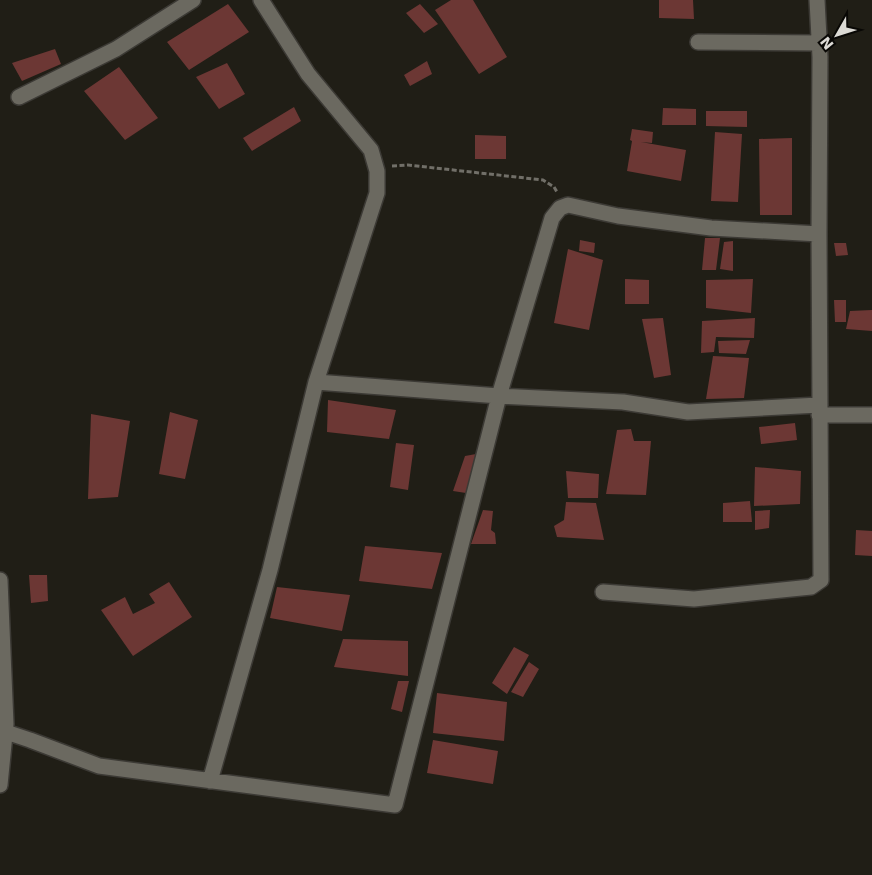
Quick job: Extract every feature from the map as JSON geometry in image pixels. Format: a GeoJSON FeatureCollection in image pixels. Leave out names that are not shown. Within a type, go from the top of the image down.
{"type":"FeatureCollection","features":[{"type":"Feature","properties":{"kind":"street"},"geometry":{"type":"LineString","coordinates":[[19,97],[116,49],[193,0]]}},
{"type":"Feature","properties":{"kind":"street"},"geometry":{"type":"LineString","coordinates":[[210,781],[270,570],[316,382],[377,193],[376,167],[371,150],[308,74],[261,0]]}},
{"type":"Feature","properties":{"kind":"street"},"geometry":{"type":"LineString","coordinates":[[603,592],[694,599],[811,587],[821,580],[819,43],[817,0]]}},
{"type":"Feature","properties":{"kind":"street"},"geometry":{"type":"LineString","coordinates":[[698,42],[819,43]]}},
{"type":"Feature","properties":{"kind":"street"},"geometry":{"type":"LineString","coordinates":[[6,732],[99,766],[394,805],[499,396],[552,218],[560,208],[576,206],[618,216],[711,228],[819,234]]}},
{"type":"Feature","properties":{"kind":"street"},"geometry":{"type":"LineString","coordinates":[[316,382],[499,396],[623,402],[688,412],[819,410],[872,415]]}},
{"type":"Feature","properties":{"kind":"street"},"geometry":{"type":"LineString","coordinates":[[0,580],[6,732],[0,784]]}},
{"type":"Feature","properties":{"kind":"path"},"geometry":{"type":"LineString","coordinates":[[376,167],[408,165],[543,180],[554,187],[565,207]]}},
{"type":"Feature","properties":{"kind":"building"},"geometry":{"type":"Polygon","coordinates":[[[451,0],[473,0],[507,57],[479,74],[435,10],[451,0]]]}},
{"type":"Feature","properties":{"kind":"building"},"geometry":{"type":"Polygon","coordinates":[[[659,0],[693,0],[694,19],[659,18],[659,0]]]}},
{"type":"Feature","properties":{"kind":"building"},"geometry":{"type":"Polygon","coordinates":[[[228,4],[249,32],[189,70],[167,42],[228,4]]]}},
{"type":"Feature","properties":{"kind":"building"},"geometry":{"type":"Polygon","coordinates":[[[420,4],[438,24],[424,33],[406,13],[420,4]]]}},
{"type":"Feature","properties":{"kind":"building"},"geometry":{"type":"Polygon","coordinates":[[[55,49],[61,64],[22,81],[12,63],[55,49]]]}},
{"type":"Feature","properties":{"kind":"building"},"geometry":{"type":"Polygon","coordinates":[[[427,61],[432,74],[410,86],[404,75],[427,61]]]}},
{"type":"Feature","properties":{"kind":"building"},"geometry":{"type":"Polygon","coordinates":[[[227,63],[245,94],[219,109],[196,77],[227,63]]]}},
{"type":"Feature","properties":{"kind":"building"},"geometry":{"type":"Polygon","coordinates":[[[119,67],[158,118],[125,140],[84,91],[119,67]]]}},
{"type":"Feature","properties":{"kind":"building"},"geometry":{"type":"Polygon","coordinates":[[[294,107],[301,121],[252,151],[243,138],[294,107]]]}},
{"type":"Feature","properties":{"kind":"building"},"geometry":{"type":"Polygon","coordinates":[[[663,108],[696,109],[696,125],[662,125],[663,108]]]}},
{"type":"Feature","properties":{"kind":"building"},"geometry":{"type":"Polygon","coordinates":[[[706,111],[747,111],[747,127],[706,126],[706,111]]]}},
{"type":"Feature","properties":{"kind":"building"},"geometry":{"type":"Polygon","coordinates":[[[632,129],[653,132],[652,143],[641,142],[686,150],[681,181],[627,171],[632,129]]]}},
{"type":"Feature","properties":{"kind":"building"},"geometry":{"type":"Polygon","coordinates":[[[715,132],[742,134],[738,202],[711,201],[715,132]]]}},
{"type":"Feature","properties":{"kind":"building"},"geometry":{"type":"Polygon","coordinates":[[[475,135],[506,136],[506,159],[475,159],[475,135]]]}},
{"type":"Feature","properties":{"kind":"building"},"geometry":{"type":"Polygon","coordinates":[[[792,138],[792,215],[760,215],[759,139],[792,138]]]}},
{"type":"Feature","properties":{"kind":"building"},"geometry":{"type":"Polygon","coordinates":[[[705,238],[720,238],[716,270],[702,270],[705,238]]]}},
{"type":"Feature","properties":{"kind":"building"},"geometry":{"type":"Polygon","coordinates":[[[580,240],[595,243],[594,253],[579,251],[580,240]]]}},
{"type":"Feature","properties":{"kind":"building"},"geometry":{"type":"Polygon","coordinates":[[[733,241],[733,271],[720,269],[724,242],[733,241]]]}},
{"type":"Feature","properties":{"kind":"building"},"geometry":{"type":"Polygon","coordinates":[[[834,243],[846,243],[848,255],[836,256],[834,243]]]}},
{"type":"Feature","properties":{"kind":"building"},"geometry":{"type":"Polygon","coordinates":[[[568,249],[603,260],[589,330],[554,323],[568,249]]]}},
{"type":"Feature","properties":{"kind":"building"},"geometry":{"type":"Polygon","coordinates":[[[625,279],[649,280],[649,304],[625,304],[625,279]]]}},
{"type":"Feature","properties":{"kind":"building"},"geometry":{"type":"Polygon","coordinates":[[[753,279],[751,313],[706,308],[706,280],[753,279]]]}},
{"type":"Feature","properties":{"kind":"building"},"geometry":{"type":"Polygon","coordinates":[[[834,300],[846,300],[846,322],[835,322],[834,300]]]}},
{"type":"Feature","properties":{"kind":"building"},"geometry":{"type":"Polygon","coordinates":[[[872,310],[872,331],[846,329],[850,311],[872,310]]]}},
{"type":"Feature","properties":{"kind":"building"},"geometry":{"type":"Polygon","coordinates":[[[663,318],[671,375],[654,378],[642,319],[663,318]]]}},
{"type":"Feature","properties":{"kind":"building"},"geometry":{"type":"Polygon","coordinates":[[[755,318],[754,338],[716,337],[714,352],[701,353],[702,321],[755,318]]]}},
{"type":"Feature","properties":{"kind":"building"},"geometry":{"type":"Polygon","coordinates":[[[750,340],[746,354],[719,353],[718,341],[750,340]]]}},
{"type":"Feature","properties":{"kind":"building"},"geometry":{"type":"Polygon","coordinates":[[[713,356],[749,358],[744,398],[706,399],[713,356]]]}},
{"type":"Feature","properties":{"kind":"building"},"geometry":{"type":"Polygon","coordinates":[[[328,400],[396,410],[389,439],[327,432],[328,400]]]}},
{"type":"Feature","properties":{"kind":"building"},"geometry":{"type":"Polygon","coordinates":[[[170,412],[198,420],[185,479],[159,474],[170,412]]]}},
{"type":"Feature","properties":{"kind":"building"},"geometry":{"type":"Polygon","coordinates":[[[91,414],[130,421],[118,497],[88,499],[91,414]]]}},
{"type":"Feature","properties":{"kind":"building"},"geometry":{"type":"Polygon","coordinates":[[[795,423],[797,440],[761,444],[759,427],[795,423]]]}},
{"type":"Feature","properties":{"kind":"building"},"geometry":{"type":"Polygon","coordinates":[[[631,429],[634,441],[651,441],[646,495],[606,494],[617,430],[631,429]]]}},
{"type":"Feature","properties":{"kind":"building"},"geometry":{"type":"Polygon","coordinates":[[[396,443],[414,445],[408,490],[390,487],[396,443]]]}},
{"type":"Feature","properties":{"kind":"building"},"geometry":{"type":"Polygon","coordinates":[[[476,454],[466,493],[453,491],[465,456],[476,454]]]}},
{"type":"Feature","properties":{"kind":"building"},"geometry":{"type":"Polygon","coordinates":[[[755,467],[801,471],[800,504],[754,506],[755,467]]]}},
{"type":"Feature","properties":{"kind":"building"},"geometry":{"type":"Polygon","coordinates":[[[566,471],[599,474],[598,498],[568,498],[566,471]]]}},
{"type":"Feature","properties":{"kind":"building"},"geometry":{"type":"Polygon","coordinates":[[[750,501],[752,522],[723,522],[723,503],[750,501]]]}},
{"type":"Feature","properties":{"kind":"building"},"geometry":{"type":"Polygon","coordinates":[[[566,502],[596,503],[604,540],[557,537],[554,526],[564,520],[566,502]]]}},
{"type":"Feature","properties":{"kind":"building"},"geometry":{"type":"Polygon","coordinates":[[[483,510],[493,511],[491,530],[495,533],[496,544],[471,544],[483,510]]]}},
{"type":"Feature","properties":{"kind":"building"},"geometry":{"type":"Polygon","coordinates":[[[770,510],[769,528],[755,530],[755,511],[770,510]]]}},
{"type":"Feature","properties":{"kind":"building"},"geometry":{"type":"Polygon","coordinates":[[[856,530],[872,531],[872,556],[855,555],[856,530]]]}},
{"type":"Feature","properties":{"kind":"building"},"geometry":{"type":"Polygon","coordinates":[[[365,546],[442,553],[432,589],[359,581],[365,546]]]}},
{"type":"Feature","properties":{"kind":"building"},"geometry":{"type":"Polygon","coordinates":[[[29,575],[47,575],[48,601],[31,603],[29,575]]]}},
{"type":"Feature","properties":{"kind":"building"},"geometry":{"type":"Polygon","coordinates":[[[169,582],[192,617],[133,656],[101,610],[125,597],[133,614],[155,603],[149,594],[169,582]]]}},
{"type":"Feature","properties":{"kind":"building"},"geometry":{"type":"Polygon","coordinates":[[[277,587],[350,595],[342,631],[270,618],[277,587]]]}},
{"type":"Feature","properties":{"kind":"building"},"geometry":{"type":"Polygon","coordinates":[[[343,639],[408,641],[408,676],[334,667],[343,639]]]}},
{"type":"Feature","properties":{"kind":"building"},"geometry":{"type":"Polygon","coordinates":[[[514,647],[529,655],[507,694],[492,683],[514,647]]]}},
{"type":"Feature","properties":{"kind":"building"},"geometry":{"type":"Polygon","coordinates":[[[529,662],[539,669],[523,697],[511,692],[529,662]]]}},
{"type":"Feature","properties":{"kind":"building"},"geometry":{"type":"Polygon","coordinates":[[[398,681],[409,681],[402,712],[391,709],[398,681]]]}},
{"type":"Feature","properties":{"kind":"building"},"geometry":{"type":"Polygon","coordinates":[[[437,693],[507,702],[504,741],[433,733],[437,693]]]}},
{"type":"Feature","properties":{"kind":"building"},"geometry":{"type":"Polygon","coordinates":[[[433,740],[498,751],[493,784],[427,773],[433,740]]]}}]}
